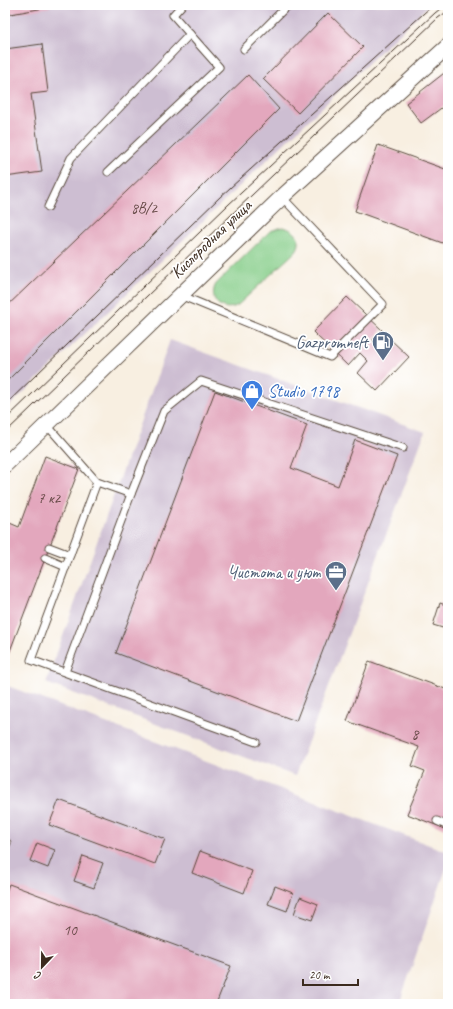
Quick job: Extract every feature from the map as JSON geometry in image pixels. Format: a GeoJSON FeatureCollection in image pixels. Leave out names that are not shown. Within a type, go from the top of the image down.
{"type":"FeatureCollection","features":[{"type":"Feature","properties":{"kind":"street","name":"Кислородная улица"},"geometry":{"type":"LineString","coordinates":[[5,465],[282,197],[448,46]]}},
{"type":"Feature","properties":{"kind":"lane"},"geometry":{"type":"LineString","coordinates":[[108,172],[219,67],[173,15],[182,5]]}},
{"type":"Feature","properties":{"kind":"lane"},"geometry":{"type":"LineString","coordinates":[[244,49],[285,8],[290,5]]}},
{"type":"Feature","properties":{"kind":"lane"},"geometry":{"type":"LineString","coordinates":[[48,207],[71,158],[190,34]]}},
{"type":"Feature","properties":{"kind":"lane"},"geometry":{"type":"LineString","coordinates":[[180,295],[330,357],[383,304],[282,197]]}},
{"type":"Feature","properties":{"kind":"lane"},"geometry":{"type":"LineString","coordinates":[[65,672],[131,494],[164,411],[201,381],[402,448]]}},
{"type":"Feature","properties":{"kind":"lane"},"geometry":{"type":"LineString","coordinates":[[46,424],[97,482],[131,494]]}},
{"type":"Feature","properties":{"kind":"lane"},"geometry":{"type":"LineString","coordinates":[[97,482],[32,660],[256,742]]}},
{"type":"Feature","properties":{"kind":"lane"},"geometry":{"type":"LineString","coordinates":[[49,547],[70,555]]}},
{"type":"Feature","properties":{"kind":"lane"},"geometry":{"type":"LineString","coordinates":[[45,558],[66,567]]}},
{"type":"Feature","properties":{"kind":"lane"},"geometry":{"type":"LineString","coordinates":[[437,822],[448,826]]}},
{"type":"Feature","properties":{"kind":"shaded area"},"geometry":{"type":"Polygon","coordinates":[[[5,5],[429,5],[5,410],[5,5]]]}},
{"type":"Feature","properties":{"kind":"shaded area"},"geometry":{"type":"Polygon","coordinates":[[[170,340],[425,432],[295,776],[46,683],[170,340]]]}},
{"type":"Feature","properties":{"kind":"shaded area"},"geometry":{"type":"Polygon","coordinates":[[[5,685],[448,852],[448,863],[399,1004],[5,1004],[5,685]]]}},
{"type":"Feature","properties":{"kind":"green space"},"geometry":{"type":"Polygon","coordinates":[[[282,227],[291,230],[299,239],[298,248],[295,252],[238,305],[227,308],[218,304],[214,295],[216,284],[270,231],[282,227]]]}},
{"type":"Feature","properties":{"kind":"building"},"geometry":{"type":"Polygon","coordinates":[[[5,5],[49,5],[50,7],[5,15],[5,5]]]}},
{"type":"Feature","properties":{"kind":"building"},"geometry":{"type":"Polygon","coordinates":[[[328,13],[363,47],[298,113],[263,79],[328,13]]]}},
{"type":"Feature","properties":{"kind":"building"},"geometry":{"type":"Polygon","coordinates":[[[42,44],[48,92],[31,94],[42,172],[5,177],[5,49],[42,44]]]}},
{"type":"Feature","properties":{"kind":"building"},"geometry":{"type":"Polygon","coordinates":[[[448,70],[448,103],[421,123],[406,103],[448,70]]]}},
{"type":"Feature","properties":{"kind":"building"},"geometry":{"type":"Polygon","coordinates":[[[248,75],[279,109],[5,383],[5,308],[248,75]]]}},
{"type":"Feature","properties":{"kind":"building"},"geometry":{"type":"Polygon","coordinates":[[[378,145],[448,170],[448,245],[355,211],[378,145]]]}},
{"type":"Feature","properties":{"kind":"building"},"geometry":{"type":"Polygon","coordinates":[[[347,297],[382,330],[373,340],[381,349],[390,339],[409,357],[377,391],[358,373],[368,361],[360,353],[348,366],[313,332],[347,297]]]}},
{"type":"Feature","properties":{"kind":"building"},"geometry":{"type":"Polygon","coordinates":[[[215,391],[307,425],[291,468],[338,486],[355,440],[397,456],[296,721],[116,653],[215,391]]]}},
{"type":"Feature","properties":{"kind":"building"},"geometry":{"type":"Polygon","coordinates":[[[45,456],[79,469],[5,664],[5,521],[19,527],[45,456]]]}},
{"type":"Feature","properties":{"kind":"building"},"geometry":{"type":"Polygon","coordinates":[[[440,603],[448,606],[448,623],[446,629],[433,625],[440,603]]]}},
{"type":"Feature","properties":{"kind":"building"},"geometry":{"type":"Polygon","coordinates":[[[369,661],[448,690],[448,823],[446,829],[407,814],[425,771],[412,766],[419,747],[347,721],[369,661]]]}},
{"type":"Feature","properties":{"kind":"building"},"geometry":{"type":"Polygon","coordinates":[[[59,800],[165,839],[155,864],[49,825],[59,800]]]}},
{"type":"Feature","properties":{"kind":"building"},"geometry":{"type":"Polygon","coordinates":[[[37,843],[55,850],[48,868],[30,861],[37,843]]]}},
{"type":"Feature","properties":{"kind":"building"},"geometry":{"type":"Polygon","coordinates":[[[200,851],[252,871],[244,893],[192,873],[200,851]]]}},
{"type":"Feature","properties":{"kind":"building"},"geometry":{"type":"Polygon","coordinates":[[[83,856],[103,863],[94,888],[74,881],[83,856]]]}},
{"type":"Feature","properties":{"kind":"building"},"geometry":{"type":"Polygon","coordinates":[[[9,884],[231,966],[216,1004],[5,1004],[5,895],[9,884]]]}},
{"type":"Feature","properties":{"kind":"building"},"geometry":{"type":"Polygon","coordinates":[[[275,886],[293,893],[287,911],[268,904],[275,886]]]}},
{"type":"Feature","properties":{"kind":"building"},"geometry":{"type":"Polygon","coordinates":[[[300,897],[318,904],[312,920],[294,914],[300,897]]]}},
{"type":"Feature","properties":{"kind":"tram line"},"geometry":{"type":"LineString","coordinates":[[5,405],[220,197],[433,5]]}},
{"type":"Feature","properties":{"kind":"tram line"},"geometry":{"type":"LineString","coordinates":[[5,420],[228,205],[445,5]]}},
{"type":"Feature","properties":{"kind":"tram line"},"geometry":{"type":"LineString","coordinates":[[5,433],[232,214],[438,18],[448,11]]}},
{"type":"Feature","properties":{"kind":"place","name":"Gazpromneft"},"geometry":{"type":"Point","coordinates":[383,362]}},
{"type":"Feature","properties":{"kind":"place","name":"Studio 1798"},"geometry":{"type":"Point","coordinates":[252,410]}},
{"type":"Feature","properties":{"kind":"place","name":"Чистота и уют"},"geometry":{"type":"Point","coordinates":[336,592]}}]}
